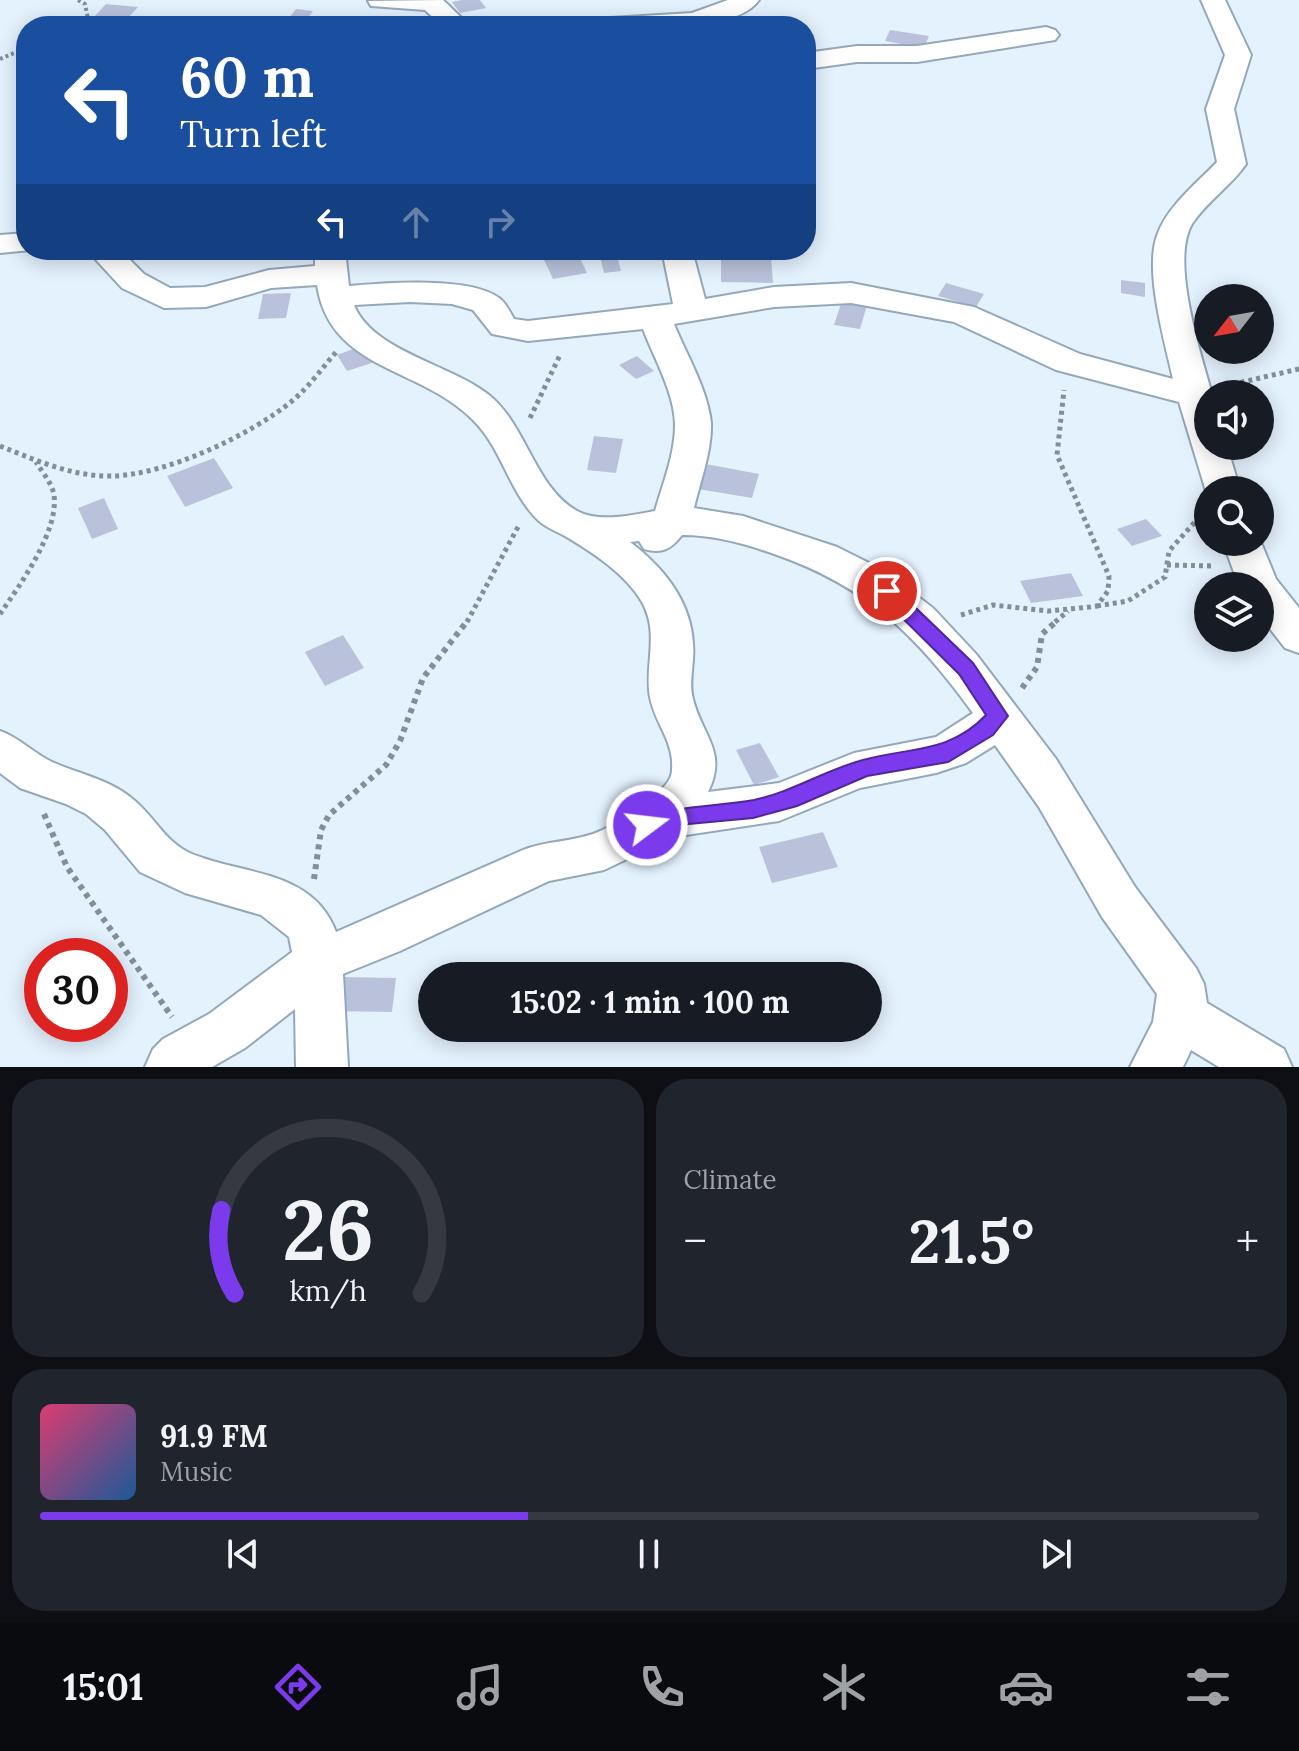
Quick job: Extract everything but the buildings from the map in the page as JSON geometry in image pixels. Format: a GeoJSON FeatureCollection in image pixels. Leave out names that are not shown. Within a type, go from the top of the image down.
{"type":"FeatureCollection","features":[{"type":"Feature","properties":{"kind":"street"},"geometry":{"type":"LineString","coordinates":[[381,0],[432,3],[446,16]]}},
{"type":"Feature","properties":{"kind":"street"},"geometry":{"type":"LineString","coordinates":[[707,16],[747,0]]}},
{"type":"Feature","properties":{"kind":"street"},"geometry":{"type":"LineString","coordinates":[[1194,397],[1168,274],[1171,237],[1176,228],[1232,164],[1231,148],[1221,125],[1220,107],[1238,55],[1213,0]]}},
{"type":"Feature","properties":{"kind":"street"},"geometry":{"type":"LineString","coordinates":[[816,60],[857,54],[931,53],[1046,35]]}},
{"type":"Feature","properties":{"kind":"street"},"geometry":{"type":"LineString","coordinates":[[112,260],[133,281],[164,298],[206,297],[269,279],[332,274],[378,292],[462,298],[488,305],[504,327],[510,330],[567,327],[774,297],[851,293],[963,314],[1068,362],[1193,394]]}},
{"type":"Feature","properties":{"kind":"street"},"geometry":{"type":"LineString","coordinates":[[680,260],[690,310]]}},
{"type":"Feature","properties":{"kind":"street"},"geometry":{"type":"LineString","coordinates":[[182,1058],[227,1031],[315,946],[383,936],[553,858],[592,854],[621,842],[683,798],[691,784],[695,766],[690,742],[670,695],[673,642],[669,620],[650,581],[619,551],[540,500],[515,450],[489,414],[464,395],[427,373],[382,354],[353,333],[332,274]]}},
{"type":"Feature","properties":{"kind":"street"},"geometry":{"type":"LineString","coordinates":[[631,562],[671,523],[690,452],[693,422],[683,386],[654,316]]}},
{"type":"Feature","properties":{"kind":"street"},"geometry":{"type":"LineString","coordinates":[[576,526],[625,530],[671,523],[730,525],[863,575],[895,598],[966,669],[1046,780],[1113,894],[1179,984],[1184,998],[1180,1015],[1156,1067]]}},
{"type":"Feature","properties":{"kind":"street"},"geometry":{"type":"LineString","coordinates":[[1253,571],[1299,637]]}},
{"type":"Feature","properties":{"kind":"street"},"geometry":{"type":"LineString","coordinates":[[647,825],[698,813],[753,809],[790,799],[864,768],[948,753],[978,736],[998,716]]}},
{"type":"Feature","properties":{"kind":"street"},"geometry":{"type":"LineString","coordinates":[[18,762],[102,801],[121,816],[156,858],[185,873],[253,890],[278,900],[303,917],[315,946],[322,1067]]}},
{"type":"Feature","properties":{"kind":"street"},"geometry":{"type":"LineString","coordinates":[[1180,1015],[1266,1067]]}},
{"type":"Feature","properties":{"kind":"path"},"geometry":{"type":"LineString","coordinates":[[78,0],[85,4],[87,16]]}},
{"type":"Feature","properties":{"kind":"path"},"geometry":{"type":"LineString","coordinates":[[515,450],[559,356],[567,327]]}},
{"type":"Feature","properties":{"kind":"path"},"geometry":{"type":"LineString","coordinates":[[0,446],[36,461],[114,476],[146,470],[198,452],[289,404],[353,333]]}},
{"type":"Feature","properties":{"kind":"path"},"geometry":{"type":"LineString","coordinates":[[1068,362],[1057,455],[1109,576],[1108,591],[1097,606]]}},
{"type":"Feature","properties":{"kind":"path"},"geometry":{"type":"LineString","coordinates":[[1193,394],[1299,369]]}},
{"type":"Feature","properties":{"kind":"path"},"geometry":{"type":"LineString","coordinates":[[0,614],[16,592],[48,529],[54,510],[54,493],[36,461]]}},
{"type":"Feature","properties":{"kind":"path"},"geometry":{"type":"LineString","coordinates":[[315,946],[314,879],[321,830],[329,815],[386,765],[400,741],[423,678],[464,627],[515,530],[540,500]]}},
{"type":"Feature","properties":{"kind":"path"},"geometry":{"type":"LineString","coordinates":[[929,630],[982,606],[1000,603],[1040,611],[1068,611],[1128,601],[1165,577],[1169,551],[1194,522]]}},
{"type":"Feature","properties":{"kind":"path"},"geometry":{"type":"LineString","coordinates":[[1167,565],[1253,571]]}},
{"type":"Feature","properties":{"kind":"path"},"geometry":{"type":"LineString","coordinates":[[998,716],[1034,673],[1042,634],[1068,611]]}},
{"type":"Feature","properties":{"kind":"path"},"geometry":{"type":"LineString","coordinates":[[18,762],[52,843],[70,874],[123,945],[182,1058]]}},
{"type":"Feature","properties":{"kind":"route"},"geometry":{"type":"LineString","coordinates":[[647,825],[678,816],[753,809],[790,799],[864,768],[948,753],[986,729],[998,716],[966,669],[924,624],[887,591]]}}]}
